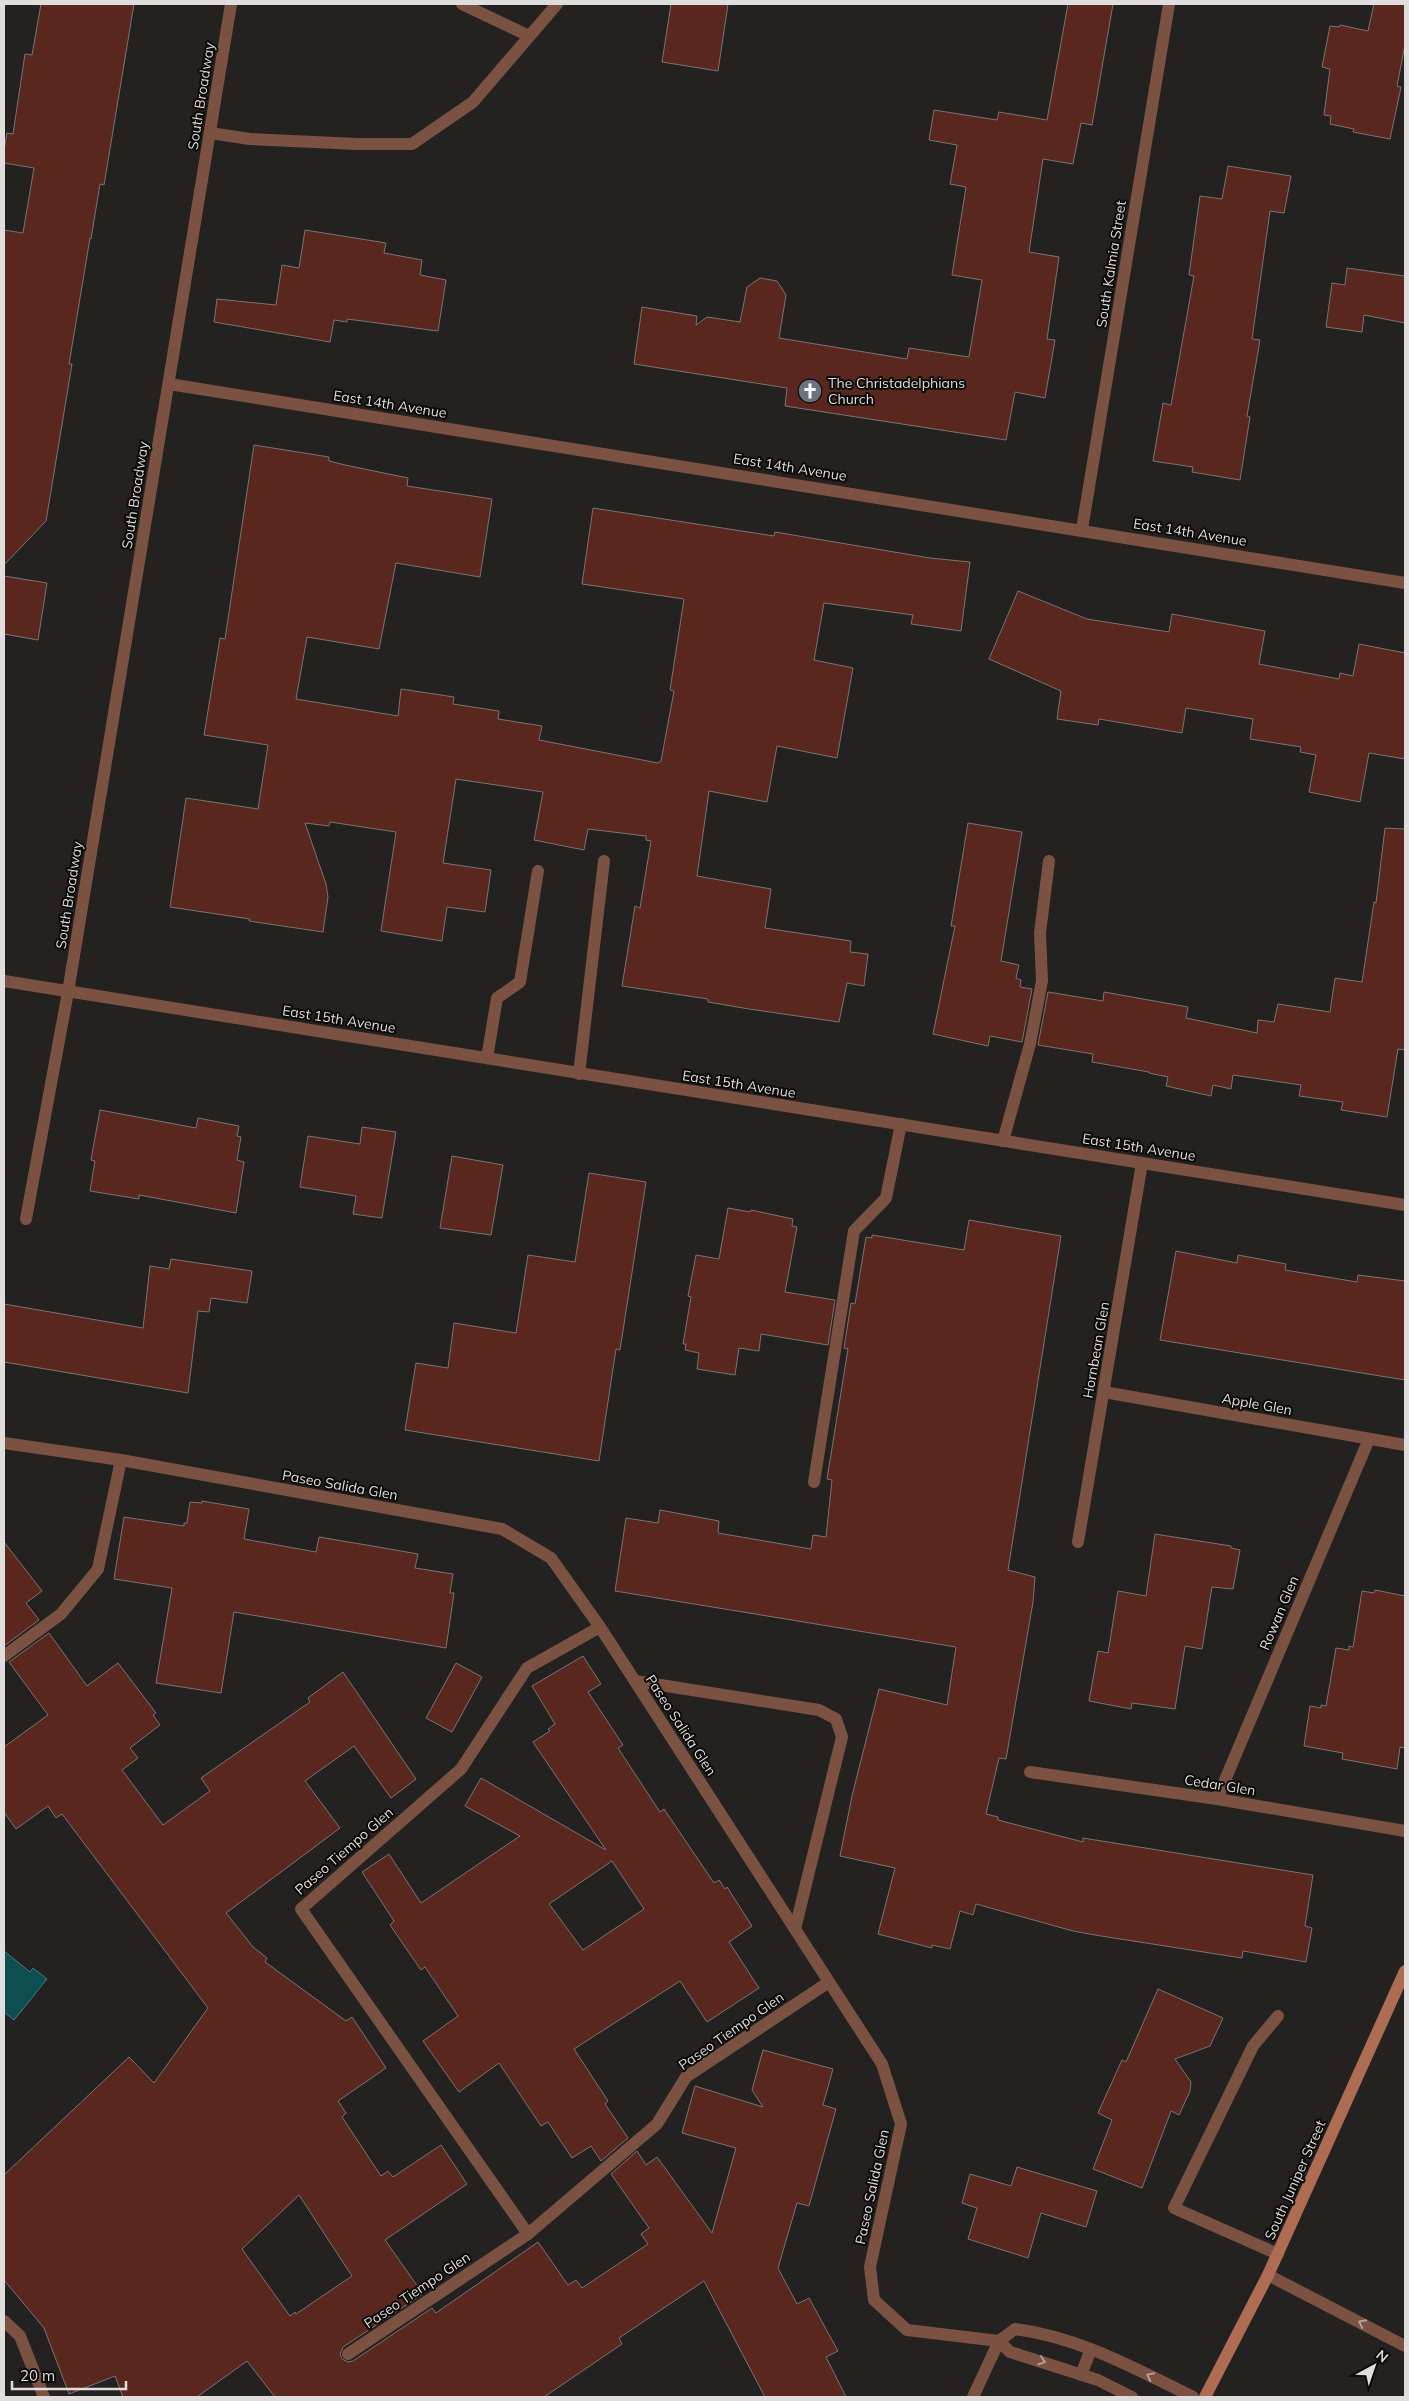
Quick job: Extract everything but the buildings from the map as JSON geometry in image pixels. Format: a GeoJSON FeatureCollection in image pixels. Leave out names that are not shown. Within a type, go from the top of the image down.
{"type":"FeatureCollection","features":[{"type":"Feature","properties":{"kind":"main road","name":"South Juniper Street"},"geometry":{"type":"LineString","coordinates":[[1205,2397],[1278,2254],[1405,1975]]}},
{"type":"Feature","properties":{"kind":"street","name":"South Broadway"},"geometry":{"type":"LineString","coordinates":[[26,1219],[68,992],[231,4]]}},
{"type":"Feature","properties":{"kind":"street"},"geometry":{"type":"LineString","coordinates":[[462,4],[529,36]]}},
{"type":"Feature","properties":{"kind":"street"},"geometry":{"type":"LineString","coordinates":[[210,133],[250,139],[357,144],[412,144],[473,102],[557,4]]}},
{"type":"Feature","properties":{"kind":"street","name":"South Kalmia Street"},"geometry":{"type":"LineString","coordinates":[[1082,529],[1168,4]]}},
{"type":"Feature","properties":{"kind":"street","name":"East 14th Avenue"},"geometry":{"type":"LineString","coordinates":[[169,384],[1405,582]]}},
{"type":"Feature","properties":{"kind":"street"},"geometry":{"type":"LineString","coordinates":[[579,1074],[604,861]]}},
{"type":"Feature","properties":{"kind":"street"},"geometry":{"type":"LineString","coordinates":[[1003,1141],[1030,1044],[1042,981],[1040,933],[1049,862]]}},
{"type":"Feature","properties":{"kind":"street"},"geometry":{"type":"LineString","coordinates":[[487,1058],[497,998],[520,982],[538,871]]}},
{"type":"Feature","properties":{"kind":"street","name":"East 15th Avenue"},"geometry":{"type":"LineString","coordinates":[[4,981],[1405,1205]]}},
{"type":"Feature","properties":{"kind":"street"},"geometry":{"type":"LineString","coordinates":[[814,1482],[854,1231],[886,1198],[901,1124]]}},
{"type":"Feature","properties":{"kind":"street","name":"Hornbean Glen"},"geometry":{"type":"LineString","coordinates":[[1078,1542],[1142,1163]]}},
{"type":"Feature","properties":{"kind":"street","name":"Apple Glen"},"geometry":{"type":"LineString","coordinates":[[1104,1392],[1405,1446]]}},
{"type":"Feature","properties":{"kind":"street","name":"Rowan Glen"},"geometry":{"type":"LineString","coordinates":[[1217,1799],[1369,1439]]}},
{"type":"Feature","properties":{"kind":"street","name":"Paseo Salida Glen"},"geometry":{"type":"LineString","coordinates":[[4,1443],[121,1460],[502,1529],[551,1558],[600,1627],[882,2064],[901,2124],[870,2267],[874,2300],[907,2330],[999,2341],[1010,2352],[1081,2374],[1132,2397]]}},
{"type":"Feature","properties":{"kind":"street"},"geometry":{"type":"LineString","coordinates":[[4,1656],[61,1614],[98,1569],[121,1460]]}},
{"type":"Feature","properties":{"kind":"street","name":"Paseo Tiempo Glen"},"geometry":{"type":"LineString","coordinates":[[528,2234],[301,1909],[461,1769],[528,1668],[600,1627]]}},
{"type":"Feature","properties":{"kind":"street"},"geometry":{"type":"LineString","coordinates":[[635,1681],[819,1710],[836,1719],[842,1737],[795,1929]]}},
{"type":"Feature","properties":{"kind":"street","name":"Cedar Glen"},"geometry":{"type":"LineString","coordinates":[[1030,1772],[1217,1799],[1405,1831]]}},
{"type":"Feature","properties":{"kind":"street","name":"Paseo Tiempo Glen"},"geometry":{"type":"LineString","coordinates":[[348,2354],[528,2234],[657,2124],[686,2078],[829,1982]]}},
{"type":"Feature","properties":{"kind":"street"},"geometry":{"type":"LineString","coordinates":[[1278,2016],[1253,2046],[1174,2208],[1278,2254]]}},
{"type":"Feature","properties":{"kind":"street"},"geometry":{"type":"LineString","coordinates":[[1268,2275],[1405,2346]]}},
{"type":"Feature","properties":{"kind":"street"},"geometry":{"type":"LineString","coordinates":[[4,2321],[20,2336],[44,2397]]}},
{"type":"Feature","properties":{"kind":"street"},"geometry":{"type":"LineString","coordinates":[[973,2397],[999,2341],[1014,2328],[1042,2332],[1091,2349],[1193,2397]]}},
{"type":"Feature","properties":{"kind":"street"},"geometry":{"type":"LineString","coordinates":[[1081,2374],[1091,2349]]}},
{"type":"Feature","properties":{"kind":"water"},"geometry":{"type":"Polygon","coordinates":[[[4,1951],[30,1972],[33,1968],[47,1979],[14,2020],[4,2012],[4,1951]]]}},
{"type":"Feature","properties":{"kind":"place","name":"The Christadelphians Church"},"geometry":{"type":"Point","coordinates":[810,391]}}]}
